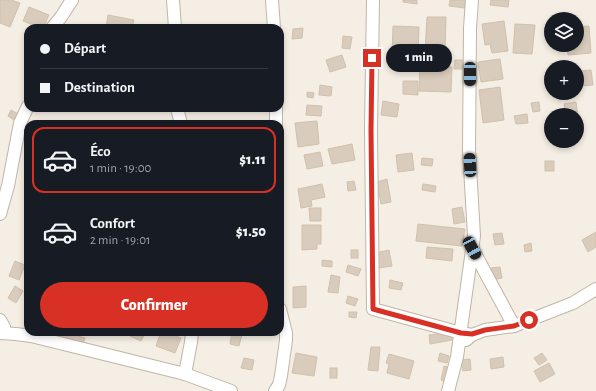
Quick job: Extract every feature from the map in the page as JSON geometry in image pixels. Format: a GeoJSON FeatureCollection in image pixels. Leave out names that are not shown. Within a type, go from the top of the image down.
{"type":"FeatureCollection","features":[{"type":"Feature","properties":{"kind":"street"},"geometry":{"type":"LineString","coordinates":[[55,24],[72,0]]}},
{"type":"Feature","properties":{"kind":"street"},"geometry":{"type":"LineString","coordinates":[[173,0],[175,24]]}},
{"type":"Feature","properties":{"kind":"street"},"geometry":{"type":"LineString","coordinates":[[272,0],[274,24]]}},
{"type":"Feature","properties":{"kind":"street"},"geometry":{"type":"LineString","coordinates":[[373,0],[371,130],[373,309],[466,334],[514,326],[573,303],[596,289]]}},
{"type":"Feature","properties":{"kind":"street"},"geometry":{"type":"LineString","coordinates":[[448,391],[457,357],[466,334],[474,236],[469,150],[470,28],[472,0]]}},
{"type":"Feature","properties":{"kind":"street"},"geometry":{"type":"LineString","coordinates":[[0,214],[20,123],[25,112]]}},
{"type":"Feature","properties":{"kind":"street"},"geometry":{"type":"LineString","coordinates":[[472,248],[514,326]]}},
{"type":"Feature","properties":{"kind":"street"},"geometry":{"type":"LineString","coordinates":[[0,320],[4,327],[0,332]]}},
{"type":"Feature","properties":{"kind":"street"},"geometry":{"type":"LineString","coordinates":[[275,391],[279,385],[281,376],[286,340],[284,325]]}},
{"type":"Feature","properties":{"kind":"street"},"geometry":{"type":"LineString","coordinates":[[0,332],[24,335]]}},
{"type":"Feature","properties":{"kind":"street"},"geometry":{"type":"LineString","coordinates":[[31,336],[185,374],[231,391]]}},
{"type":"Feature","properties":{"kind":"street"},"geometry":{"type":"LineString","coordinates":[[185,374],[192,336]]}},
{"type":"Feature","properties":{"kind":"building"},"geometry":{"type":"Polygon","coordinates":[[[0,0],[11,0],[20,3],[10,27],[0,23],[0,0]]]}},
{"type":"Feature","properties":{"kind":"building"},"geometry":{"type":"Polygon","coordinates":[[[403,0],[417,0],[417,4],[403,2],[403,0]]]}},
{"type":"Feature","properties":{"kind":"building"},"geometry":{"type":"Polygon","coordinates":[[[450,0],[466,0],[465,8],[449,6],[450,0]]]}},
{"type":"Feature","properties":{"kind":"building"},"geometry":{"type":"Polygon","coordinates":[[[491,0],[509,0],[508,7],[490,5],[491,0]]]}},
{"type":"Feature","properties":{"kind":"building"},"geometry":{"type":"Polygon","coordinates":[[[29,7],[49,15],[45,24],[31,24],[23,21],[29,7]]]}},
{"type":"Feature","properties":{"kind":"building"},"geometry":{"type":"Polygon","coordinates":[[[108,15],[134,20],[133,24],[107,24],[108,15]]]}},
{"type":"Feature","properties":{"kind":"building"},"geometry":{"type":"Polygon","coordinates":[[[427,17],[446,17],[445,52],[425,51],[427,17]]]}},
{"type":"Feature","properties":{"kind":"building"},"geometry":{"type":"Polygon","coordinates":[[[504,21],[508,51],[492,53],[490,44],[485,45],[482,24],[504,21]]]}},
{"type":"Feature","properties":{"kind":"building"},"geometry":{"type":"Polygon","coordinates":[[[515,24],[535,25],[532,54],[513,53],[515,24]]]}},
{"type":"Feature","properties":{"kind":"building"},"geometry":{"type":"Polygon","coordinates":[[[393,26],[419,27],[418,57],[392,56],[393,26]]]}},
{"type":"Feature","properties":{"kind":"building"},"geometry":{"type":"Polygon","coordinates":[[[584,26],[589,26],[591,53],[568,55],[568,52],[584,52],[584,26]]]}},
{"type":"Feature","properties":{"kind":"building"},"geometry":{"type":"Polygon","coordinates":[[[303,28],[302,38],[292,39],[293,29],[303,28]]]}},
{"type":"Feature","properties":{"kind":"building"},"geometry":{"type":"Polygon","coordinates":[[[343,36],[352,37],[350,49],[342,48],[343,36]]]}},
{"type":"Feature","properties":{"kind":"building"},"geometry":{"type":"Polygon","coordinates":[[[342,55],[346,67],[330,72],[326,60],[342,55]]]}},
{"type":"Feature","properties":{"kind":"building"},"geometry":{"type":"Polygon","coordinates":[[[500,59],[503,79],[481,82],[478,62],[500,59]]]}},
{"type":"Feature","properties":{"kind":"building"},"geometry":{"type":"Polygon","coordinates":[[[455,60],[463,60],[463,69],[454,69],[455,60]]]}},
{"type":"Feature","properties":{"kind":"building"},"geometry":{"type":"Polygon","coordinates":[[[420,66],[452,67],[451,92],[419,91],[420,66]]]}},
{"type":"Feature","properties":{"kind":"building"},"geometry":{"type":"Polygon","coordinates":[[[591,70],[593,85],[584,86],[584,71],[591,70]]]}},
{"type":"Feature","properties":{"kind":"building"},"geometry":{"type":"Polygon","coordinates":[[[403,81],[418,81],[418,95],[403,94],[403,81]]]}},
{"type":"Feature","properties":{"kind":"building"},"geometry":{"type":"Polygon","coordinates":[[[320,85],[332,87],[331,96],[319,95],[320,85]]]}},
{"type":"Feature","properties":{"kind":"building"},"geometry":{"type":"Polygon","coordinates":[[[500,87],[504,120],[483,123],[479,90],[500,87]]]}},
{"type":"Feature","properties":{"kind":"building"},"geometry":{"type":"Polygon","coordinates":[[[307,92],[314,93],[313,98],[307,97],[307,92]]]}},
{"type":"Feature","properties":{"kind":"building"},"geometry":{"type":"Polygon","coordinates":[[[383,101],[399,104],[397,117],[381,115],[383,101]]]}},
{"type":"Feature","properties":{"kind":"building"},"geometry":{"type":"Polygon","coordinates":[[[539,102],[540,111],[533,112],[531,103],[539,102]]]}},
{"type":"Feature","properties":{"kind":"building"},"geometry":{"type":"Polygon","coordinates":[[[576,102],[577,108],[565,108],[564,104],[576,102]]]}},
{"type":"Feature","properties":{"kind":"building"},"geometry":{"type":"Polygon","coordinates":[[[307,105],[322,106],[321,116],[306,115],[307,105]]]}},
{"type":"Feature","properties":{"kind":"building"},"geometry":{"type":"Polygon","coordinates":[[[11,110],[18,114],[14,120],[8,116],[11,110]]]}},
{"type":"Feature","properties":{"kind":"building"},"geometry":{"type":"Polygon","coordinates":[[[527,114],[528,123],[516,124],[514,116],[527,114]]]}},
{"type":"Feature","properties":{"kind":"building"},"geometry":{"type":"Polygon","coordinates":[[[317,121],[319,144],[298,147],[295,123],[317,121]]]}},
{"type":"Feature","properties":{"kind":"building"},"geometry":{"type":"Polygon","coordinates":[[[352,144],[355,160],[332,164],[328,149],[352,144]]]}},
{"type":"Feature","properties":{"kind":"building"},"geometry":{"type":"Polygon","coordinates":[[[320,152],[323,166],[307,169],[304,155],[320,152]]]}},
{"type":"Feature","properties":{"kind":"building"},"geometry":{"type":"Polygon","coordinates":[[[412,153],[414,170],[398,172],[396,155],[412,153]]]}},
{"type":"Feature","properties":{"kind":"building"},"geometry":{"type":"Polygon","coordinates":[[[422,158],[433,159],[432,166],[421,165],[422,158]]]}},
{"type":"Feature","properties":{"kind":"building"},"geometry":{"type":"Polygon","coordinates":[[[545,161],[554,161],[554,171],[545,171],[545,161]]]}},
{"type":"Feature","properties":{"kind":"building"},"geometry":{"type":"Polygon","coordinates":[[[387,179],[391,202],[381,204],[377,182],[387,179]]]}},
{"type":"Feature","properties":{"kind":"building"},"geometry":{"type":"Polygon","coordinates":[[[354,181],[356,190],[348,191],[347,182],[354,181]]]}},
{"type":"Feature","properties":{"kind":"building"},"geometry":{"type":"Polygon","coordinates":[[[322,184],[325,197],[311,200],[312,206],[301,208],[298,189],[322,184]]]}},
{"type":"Feature","properties":{"kind":"building"},"geometry":{"type":"Polygon","coordinates":[[[423,184],[436,186],[435,192],[422,190],[423,184]]]}},
{"type":"Feature","properties":{"kind":"building"},"geometry":{"type":"Polygon","coordinates":[[[462,207],[465,222],[454,224],[452,209],[462,207]]]}},
{"type":"Feature","properties":{"kind":"building"},"geometry":{"type":"Polygon","coordinates":[[[309,208],[321,208],[321,221],[310,221],[309,208]]]}},
{"type":"Feature","properties":{"kind":"building"},"geometry":{"type":"Polygon","coordinates":[[[418,224],[465,229],[462,246],[416,241],[418,224]]]}},
{"type":"Feature","properties":{"kind":"building"},"geometry":{"type":"Polygon","coordinates":[[[302,225],[321,225],[321,244],[317,244],[317,249],[302,250],[302,225]]]}},
{"type":"Feature","properties":{"kind":"building"},"geometry":{"type":"Polygon","coordinates":[[[596,232],[596,247],[588,252],[582,240],[596,232]]]}},
{"type":"Feature","properties":{"kind":"building"},"geometry":{"type":"Polygon","coordinates":[[[502,233],[504,244],[495,245],[493,234],[502,233]]]}},
{"type":"Feature","properties":{"kind":"building"},"geometry":{"type":"Polygon","coordinates":[[[531,243],[532,251],[525,252],[524,245],[531,243]]]}},
{"type":"Feature","properties":{"kind":"building"},"geometry":{"type":"Polygon","coordinates":[[[427,247],[453,249],[452,261],[426,258],[427,247]]]}},
{"type":"Feature","properties":{"kind":"building"},"geometry":{"type":"Polygon","coordinates":[[[351,250],[358,250],[358,258],[351,258],[351,250]]]}},
{"type":"Feature","properties":{"kind":"building"},"geometry":{"type":"Polygon","coordinates":[[[389,250],[392,266],[379,268],[376,253],[389,250]]]}},
{"type":"Feature","properties":{"kind":"building"},"geometry":{"type":"Polygon","coordinates":[[[322,260],[332,261],[332,267],[322,266],[322,260]]]}},
{"type":"Feature","properties":{"kind":"building"},"geometry":{"type":"Polygon","coordinates":[[[15,261],[24,265],[19,280],[9,276],[15,261]]]}},
{"type":"Feature","properties":{"kind":"building"},"geometry":{"type":"Polygon","coordinates":[[[348,265],[361,269],[358,276],[346,272],[348,265]]]}},
{"type":"Feature","properties":{"kind":"building"},"geometry":{"type":"Polygon","coordinates":[[[500,267],[502,278],[492,280],[491,268],[500,267]]]}},
{"type":"Feature","properties":{"kind":"building"},"geometry":{"type":"Polygon","coordinates":[[[331,275],[340,277],[338,293],[328,292],[331,275]]]}},
{"type":"Feature","properties":{"kind":"building"},"geometry":{"type":"Polygon","coordinates":[[[390,280],[403,283],[401,290],[389,288],[390,280]]]}},
{"type":"Feature","properties":{"kind":"building"},"geometry":{"type":"Polygon","coordinates":[[[15,286],[23,291],[16,303],[8,298],[15,286]]]}},
{"type":"Feature","properties":{"kind":"building"},"geometry":{"type":"Polygon","coordinates":[[[306,286],[306,307],[293,308],[293,287],[306,286]]]}},
{"type":"Feature","properties":{"kind":"building"},"geometry":{"type":"Polygon","coordinates":[[[348,296],[358,299],[355,306],[346,303],[348,296]]]}},
{"type":"Feature","properties":{"kind":"building"},"geometry":{"type":"Polygon","coordinates":[[[349,312],[357,312],[356,318],[349,317],[349,312]]]}},
{"type":"Feature","properties":{"kind":"building"},"geometry":{"type":"Polygon","coordinates":[[[451,332],[452,340],[430,344],[429,335],[451,332]]]}},
{"type":"Feature","properties":{"kind":"building"},"geometry":{"type":"Polygon","coordinates":[[[78,336],[85,338],[82,347],[49,337],[78,336]]]}},
{"type":"Feature","properties":{"kind":"building"},"geometry":{"type":"Polygon","coordinates":[[[130,336],[144,336],[141,341],[130,336]]]}},
{"type":"Feature","properties":{"kind":"building"},"geometry":{"type":"Polygon","coordinates":[[[160,336],[175,336],[181,338],[175,353],[156,346],[160,336]]]}},
{"type":"Feature","properties":{"kind":"building"},"geometry":{"type":"Polygon","coordinates":[[[231,336],[242,336],[239,346],[230,344],[231,336]]]}},
{"type":"Feature","properties":{"kind":"building"},"geometry":{"type":"Polygon","coordinates":[[[371,347],[380,347],[378,371],[368,370],[371,347]]]}},
{"type":"Feature","properties":{"kind":"building"},"geometry":{"type":"Polygon","coordinates":[[[296,353],[317,357],[314,376],[292,373],[296,353]]]}},
{"type":"Feature","properties":{"kind":"building"},"geometry":{"type":"Polygon","coordinates":[[[440,353],[449,356],[447,363],[438,361],[440,353]]]}},
{"type":"Feature","properties":{"kind":"building"},"geometry":{"type":"Polygon","coordinates":[[[542,353],[547,360],[539,365],[534,358],[542,353]]]}},
{"type":"Feature","properties":{"kind":"building"},"geometry":{"type":"Polygon","coordinates":[[[389,354],[414,361],[409,379],[387,373],[389,364],[386,363],[389,354]]]}},
{"type":"Feature","properties":{"kind":"building"},"geometry":{"type":"Polygon","coordinates":[[[503,357],[504,367],[491,369],[490,359],[503,357]]]}},
{"type":"Feature","properties":{"kind":"building"},"geometry":{"type":"Polygon","coordinates":[[[244,358],[254,360],[252,370],[241,368],[244,358]]]}},
{"type":"Feature","properties":{"kind":"building"},"geometry":{"type":"Polygon","coordinates":[[[470,359],[471,370],[463,371],[461,360],[470,359]]]}},
{"type":"Feature","properties":{"kind":"building"},"geometry":{"type":"Polygon","coordinates":[[[549,363],[555,374],[540,382],[534,371],[549,363]]]}},
{"type":"Feature","properties":{"kind":"building"},"geometry":{"type":"Polygon","coordinates":[[[444,366],[451,368],[447,382],[441,380],[444,366]]]}},
{"type":"Feature","properties":{"kind":"building"},"geometry":{"type":"Polygon","coordinates":[[[330,368],[337,368],[337,378],[330,378],[330,368]]]}},
{"type":"Feature","properties":{"kind":"route"},"geometry":{"type":"LineString","coordinates":[[372,58],[371,130],[373,309],[461,333],[472,334],[485,330],[514,326],[529,320]]}}]}
